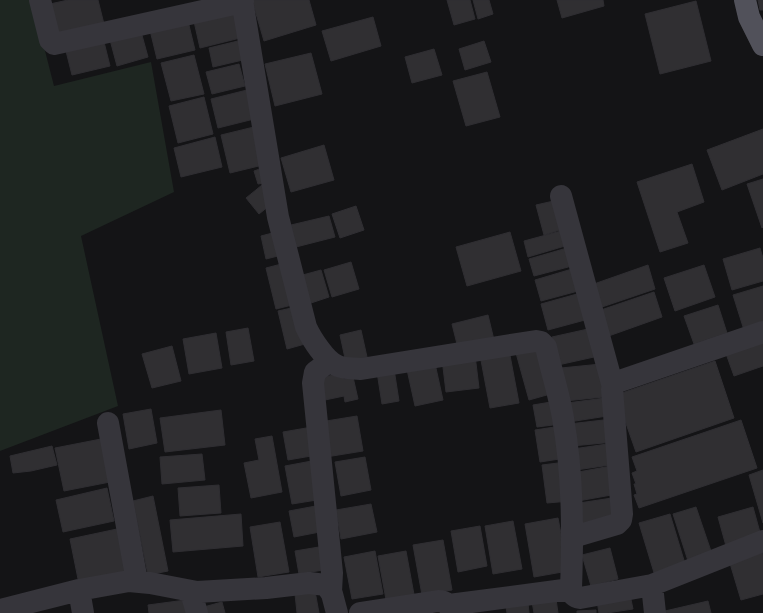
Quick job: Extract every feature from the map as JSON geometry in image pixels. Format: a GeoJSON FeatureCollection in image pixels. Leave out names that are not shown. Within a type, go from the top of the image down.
{"type":"FeatureCollection","features":[{"type":"Feature","properties":{"kind":"main road"},"geometry":{"type":"LineString","coordinates":[[745,0],[749,17],[763,45]]}},
{"type":"Feature","properties":{"kind":"street"},"geometry":{"type":"LineString","coordinates":[[40,0],[50,40],[54,44],[243,1],[278,217],[306,327],[315,343],[330,361],[336,366],[343,368],[361,369],[536,341],[541,342],[546,347],[563,418],[570,474],[573,537],[573,600]]}},
{"type":"Feature","properties":{"kind":"street"},"geometry":{"type":"LineString","coordinates":[[561,196],[613,387],[622,514],[621,520],[617,524],[573,537]]}},
{"type":"Feature","properties":{"kind":"street"},"geometry":{"type":"LineString","coordinates":[[613,387],[617,382],[763,332]]}},
{"type":"Feature","properties":{"kind":"street"},"geometry":{"type":"LineString","coordinates":[[330,361],[314,372],[313,382],[332,573],[331,592],[337,613]]}},
{"type":"Feature","properties":{"kind":"street"},"geometry":{"type":"LineString","coordinates":[[108,423],[137,581]]}},
{"type":"Feature","properties":{"kind":"street"},"geometry":{"type":"LineString","coordinates":[[360,613],[438,601],[443,601],[450,609],[573,600],[652,585],[763,541]]}},
{"type":"Feature","properties":{"kind":"street"},"geometry":{"type":"LineString","coordinates":[[0,610],[103,584],[129,581],[150,583],[191,592],[266,588],[309,582],[326,585],[331,592]]}},
{"type":"Feature","properties":{"kind":"street"},"geometry":{"type":"LineString","coordinates":[[652,585],[655,613]]}},
{"type":"Feature","properties":{"kind":"street"},"geometry":{"type":"LineString","coordinates":[[79,590],[83,613]]}},
{"type":"Feature","properties":{"kind":"street"},"geometry":{"type":"LineString","coordinates":[[191,592],[197,613]]}},
{"type":"Feature","properties":{"kind":"shaded area"},"geometry":{"type":"Polygon","coordinates":[[[0,0],[32,0],[54,86],[151,62],[174,192],[81,236],[118,406],[0,451],[0,0]]]}},
{"type":"Feature","properties":{"kind":"building"},"geometry":{"type":"Polygon","coordinates":[[[68,0],[98,0],[104,24],[58,35],[50,4],[68,0]]]}},
{"type":"Feature","properties":{"kind":"building"},"geometry":{"type":"Polygon","coordinates":[[[252,0],[309,0],[316,25],[264,41],[252,0]]]}},
{"type":"Feature","properties":{"kind":"building"},"geometry":{"type":"Polygon","coordinates":[[[447,0],[470,0],[475,19],[454,25],[447,0]]]}},
{"type":"Feature","properties":{"kind":"building"},"geometry":{"type":"Polygon","coordinates":[[[473,0],[489,0],[493,14],[478,19],[473,0]]]}},
{"type":"Feature","properties":{"kind":"building"},"geometry":{"type":"Polygon","coordinates":[[[557,0],[603,0],[604,6],[562,18],[557,0]]]}},
{"type":"Feature","properties":{"kind":"building"},"geometry":{"type":"Polygon","coordinates":[[[758,0],[763,0],[763,10],[760,10],[758,0]]]}},
{"type":"Feature","properties":{"kind":"building"},"geometry":{"type":"Polygon","coordinates":[[[696,1],[711,61],[660,74],[645,14],[696,1]]]}},
{"type":"Feature","properties":{"kind":"building"},"geometry":{"type":"Polygon","coordinates":[[[233,8],[240,38],[200,48],[193,17],[233,8]]]}},
{"type":"Feature","properties":{"kind":"building"},"geometry":{"type":"Polygon","coordinates":[[[187,17],[195,50],[157,59],[149,26],[187,17]]]}},
{"type":"Feature","properties":{"kind":"building"},"geometry":{"type":"Polygon","coordinates":[[[373,17],[381,46],[331,61],[322,31],[373,17]]]}},
{"type":"Feature","properties":{"kind":"building"},"geometry":{"type":"Polygon","coordinates":[[[140,28],[148,57],[117,66],[109,36],[140,28]]]}},
{"type":"Feature","properties":{"kind":"building"},"geometry":{"type":"Polygon","coordinates":[[[103,38],[110,66],[72,75],[65,47],[103,38]]]}},
{"type":"Feature","properties":{"kind":"building"},"geometry":{"type":"Polygon","coordinates":[[[242,40],[247,59],[213,67],[209,48],[242,40]]]}},
{"type":"Feature","properties":{"kind":"building"},"geometry":{"type":"Polygon","coordinates":[[[484,41],[491,62],[465,70],[459,49],[484,41]]]}},
{"type":"Feature","properties":{"kind":"building"},"geometry":{"type":"Polygon","coordinates":[[[434,49],[442,75],[412,83],[405,57],[434,49]]]}},
{"type":"Feature","properties":{"kind":"building"},"geometry":{"type":"Polygon","coordinates":[[[311,53],[322,94],[275,106],[265,64],[311,53]]]}},
{"type":"Feature","properties":{"kind":"building"},"geometry":{"type":"Polygon","coordinates":[[[194,55],[204,94],[171,101],[161,63],[194,55]]]}},
{"type":"Feature","properties":{"kind":"building"},"geometry":{"type":"Polygon","coordinates":[[[239,64],[245,86],[212,94],[206,72],[239,64]]]}},
{"type":"Feature","properties":{"kind":"building"},"geometry":{"type":"Polygon","coordinates":[[[487,72],[500,117],[466,126],[453,81],[487,72]]]}},
{"type":"Feature","properties":{"kind":"building"},"geometry":{"type":"Polygon","coordinates":[[[247,90],[254,119],[218,128],[211,99],[247,90]]]}},
{"type":"Feature","properties":{"kind":"building"},"geometry":{"type":"Polygon","coordinates":[[[204,97],[213,134],[178,143],[169,106],[204,97]]]}},
{"type":"Feature","properties":{"kind":"building"},"geometry":{"type":"Polygon","coordinates":[[[258,126],[267,164],[230,173],[221,135],[258,126]]]}},
{"type":"Feature","properties":{"kind":"building"},"geometry":{"type":"Polygon","coordinates":[[[763,129],[763,174],[722,190],[707,150],[763,129]]]}},
{"type":"Feature","properties":{"kind":"building"},"geometry":{"type":"Polygon","coordinates":[[[215,137],[222,167],[181,177],[174,148],[215,137]]]}},
{"type":"Feature","properties":{"kind":"building"},"geometry":{"type":"Polygon","coordinates":[[[324,145],[334,180],[291,192],[281,158],[324,145]]]}},
{"type":"Feature","properties":{"kind":"building"},"geometry":{"type":"Polygon","coordinates":[[[692,164],[704,202],[677,212],[688,243],[660,252],[637,182],[692,164]]]}},
{"type":"Feature","properties":{"kind":"building"},"geometry":{"type":"Polygon","coordinates":[[[265,167],[269,182],[258,184],[254,171],[265,167]]]}},
{"type":"Feature","properties":{"kind":"building"},"geometry":{"type":"Polygon","coordinates":[[[763,179],[763,227],[762,228],[747,184],[763,179]]]}},
{"type":"Feature","properties":{"kind":"building"},"geometry":{"type":"Polygon","coordinates":[[[262,185],[275,201],[259,214],[246,198],[262,185]]]}},
{"type":"Feature","properties":{"kind":"building"},"geometry":{"type":"Polygon","coordinates":[[[558,200],[566,228],[544,235],[536,205],[558,200]]]}},
{"type":"Feature","properties":{"kind":"building"},"geometry":{"type":"Polygon","coordinates":[[[356,206],[364,230],[340,238],[332,214],[356,206]]]}},
{"type":"Feature","properties":{"kind":"building"},"geometry":{"type":"Polygon","coordinates":[[[329,216],[335,237],[296,247],[291,225],[329,216]]]}},
{"type":"Feature","properties":{"kind":"building"},"geometry":{"type":"Polygon","coordinates":[[[280,231],[286,254],[266,259],[261,236],[280,231]]]}},
{"type":"Feature","properties":{"kind":"building"},"geometry":{"type":"Polygon","coordinates":[[[561,231],[565,246],[528,257],[524,241],[561,231]]]}},
{"type":"Feature","properties":{"kind":"building"},"geometry":{"type":"Polygon","coordinates":[[[510,232],[521,271],[467,286],[456,247],[510,232]]]}},
{"type":"Feature","properties":{"kind":"building"},"geometry":{"type":"Polygon","coordinates":[[[567,248],[572,266],[534,276],[529,259],[567,248]]]}},
{"type":"Feature","properties":{"kind":"building"},"geometry":{"type":"Polygon","coordinates":[[[760,248],[763,258],[763,281],[732,290],[723,259],[760,248]]]}},
{"type":"Feature","properties":{"kind":"building"},"geometry":{"type":"Polygon","coordinates":[[[289,262],[300,303],[276,309],[266,268],[289,262]]]}},
{"type":"Feature","properties":{"kind":"building"},"geometry":{"type":"Polygon","coordinates":[[[351,262],[359,289],[332,297],[324,270],[351,262]]]}},
{"type":"Feature","properties":{"kind":"building"},"geometry":{"type":"Polygon","coordinates":[[[648,265],[655,289],[599,308],[591,285],[648,265]]]}},
{"type":"Feature","properties":{"kind":"building"},"geometry":{"type":"Polygon","coordinates":[[[704,265],[715,297],[675,311],[664,278],[704,265]]]}},
{"type":"Feature","properties":{"kind":"building"},"geometry":{"type":"Polygon","coordinates":[[[572,269],[578,291],[541,301],[535,280],[572,269]]]}},
{"type":"Feature","properties":{"kind":"building"},"geometry":{"type":"Polygon","coordinates":[[[321,270],[329,297],[308,304],[299,276],[321,270]]]}},
{"type":"Feature","properties":{"kind":"building"},"geometry":{"type":"Polygon","coordinates":[[[763,286],[763,324],[744,330],[733,295],[763,286]]]}},
{"type":"Feature","properties":{"kind":"building"},"geometry":{"type":"Polygon","coordinates":[[[654,292],[662,317],[603,338],[595,312],[654,292]]]}},
{"type":"Feature","properties":{"kind":"building"},"geometry":{"type":"Polygon","coordinates":[[[577,294],[585,320],[548,330],[541,304],[577,294]]]}},
{"type":"Feature","properties":{"kind":"building"},"geometry":{"type":"Polygon","coordinates":[[[718,305],[727,333],[694,344],[684,316],[718,305]]]}},
{"type":"Feature","properties":{"kind":"building"},"geometry":{"type":"Polygon","coordinates":[[[296,307],[305,344],[287,349],[278,311],[296,307]]]}},
{"type":"Feature","properties":{"kind":"building"},"geometry":{"type":"Polygon","coordinates":[[[488,315],[494,340],[458,348],[452,324],[488,315]]]}},
{"type":"Feature","properties":{"kind":"building"},"geometry":{"type":"Polygon","coordinates":[[[248,328],[254,361],[231,365],[226,332],[248,328]]]}},
{"type":"Feature","properties":{"kind":"building"},"geometry":{"type":"Polygon","coordinates":[[[588,329],[594,357],[558,365],[552,337],[588,329]]]}},
{"type":"Feature","properties":{"kind":"building"},"geometry":{"type":"Polygon","coordinates":[[[361,330],[367,357],[346,363],[340,335],[361,330]]]}},
{"type":"Feature","properties":{"kind":"building"},"geometry":{"type":"Polygon","coordinates":[[[216,333],[222,368],[189,374],[183,339],[216,333]]]}},
{"type":"Feature","properties":{"kind":"building"},"geometry":{"type":"Polygon","coordinates":[[[763,335],[763,366],[734,376],[724,348],[763,335]]]}},
{"type":"Feature","properties":{"kind":"building"},"geometry":{"type":"Polygon","coordinates":[[[172,346],[181,381],[152,388],[142,354],[172,346]]]}},
{"type":"Feature","properties":{"kind":"building"},"geometry":{"type":"Polygon","coordinates":[[[541,346],[554,393],[529,400],[516,353],[541,346]]]}},
{"type":"Feature","properties":{"kind":"building"},"geometry":{"type":"Polygon","coordinates":[[[509,350],[519,403],[490,408],[480,355],[509,350]]]}},
{"type":"Feature","properties":{"kind":"building"},"geometry":{"type":"Polygon","coordinates":[[[475,355],[479,388],[446,392],[442,359],[475,355]]]}},
{"type":"Feature","properties":{"kind":"building"},"geometry":{"type":"Polygon","coordinates":[[[434,359],[443,400],[415,406],[406,365],[434,359]]]}},
{"type":"Feature","properties":{"kind":"building"},"geometry":{"type":"Polygon","coordinates":[[[715,361],[734,418],[636,452],[616,395],[715,361]]]}},
{"type":"Feature","properties":{"kind":"building"},"geometry":{"type":"Polygon","coordinates":[[[601,364],[604,397],[565,401],[561,368],[601,364]]]}},
{"type":"Feature","properties":{"kind":"building"},"geometry":{"type":"Polygon","coordinates":[[[394,369],[399,401],[382,404],[377,372],[394,369]]]}},
{"type":"Feature","properties":{"kind":"building"},"geometry":{"type":"Polygon","coordinates":[[[342,373],[344,379],[353,377],[358,399],[345,402],[344,396],[325,400],[320,378],[342,373]]]}},
{"type":"Feature","properties":{"kind":"building"},"geometry":{"type":"Polygon","coordinates":[[[605,398],[607,416],[569,422],[567,403],[605,398]]]}},
{"type":"Feature","properties":{"kind":"building"},"geometry":{"type":"Polygon","coordinates":[[[557,401],[561,424],[537,427],[533,405],[557,401]]]}},
{"type":"Feature","properties":{"kind":"building"},"geometry":{"type":"Polygon","coordinates":[[[151,409],[157,443],[129,449],[123,414],[151,409]]]}},
{"type":"Feature","properties":{"kind":"building"},"geometry":{"type":"Polygon","coordinates":[[[221,410],[225,445],[165,452],[160,418],[221,410]]]}},
{"type":"Feature","properties":{"kind":"building"},"geometry":{"type":"Polygon","coordinates":[[[357,416],[363,451],[326,457],[320,422],[357,416]]]}},
{"type":"Feature","properties":{"kind":"building"},"geometry":{"type":"Polygon","coordinates":[[[612,419],[614,442],[572,446],[569,424],[612,419]]]}},
{"type":"Feature","properties":{"kind":"building"},"geometry":{"type":"Polygon","coordinates":[[[741,420],[757,468],[639,508],[634,495],[637,494],[634,484],[636,484],[632,473],[637,471],[632,457],[741,420]]]}},
{"type":"Feature","properties":{"kind":"building"},"geometry":{"type":"Polygon","coordinates":[[[561,426],[566,458],[540,462],[535,430],[561,426]]]}},
{"type":"Feature","properties":{"kind":"building"},"geometry":{"type":"Polygon","coordinates":[[[312,427],[317,455],[288,460],[283,432],[312,427]]]}},
{"type":"Feature","properties":{"kind":"building"},"geometry":{"type":"Polygon","coordinates":[[[272,436],[282,492],[251,498],[244,463],[259,460],[255,439],[272,436]]]}},
{"type":"Feature","properties":{"kind":"building"},"geometry":{"type":"Polygon","coordinates":[[[101,439],[110,482],[64,491],[55,448],[101,439]]]}},
{"type":"Feature","properties":{"kind":"building"},"geometry":{"type":"Polygon","coordinates":[[[614,443],[617,464],[576,470],[573,449],[614,443]]]}},
{"type":"Feature","properties":{"kind":"building"},"geometry":{"type":"Polygon","coordinates":[[[52,446],[57,465],[31,471],[13,473],[10,456],[52,446]]]}},
{"type":"Feature","properties":{"kind":"building"},"geometry":{"type":"Polygon","coordinates":[[[202,454],[205,480],[162,484],[160,457],[202,454]]]}},
{"type":"Feature","properties":{"kind":"building"},"geometry":{"type":"Polygon","coordinates":[[[365,457],[371,490],[341,496],[335,462],[365,457]]]}},
{"type":"Feature","properties":{"kind":"building"},"geometry":{"type":"Polygon","coordinates":[[[317,460],[323,499],[292,504],[285,466],[317,460]]]}},
{"type":"Feature","properties":{"kind":"building"},"geometry":{"type":"Polygon","coordinates":[[[566,462],[570,501],[547,503],[542,465],[566,462]]]}},
{"type":"Feature","properties":{"kind":"building"},"geometry":{"type":"Polygon","coordinates":[[[611,466],[617,494],[578,501],[573,473],[611,466]]]}},
{"type":"Feature","properties":{"kind":"building"},"geometry":{"type":"Polygon","coordinates":[[[763,470],[763,523],[749,475],[763,470]]]}},
{"type":"Feature","properties":{"kind":"building"},"geometry":{"type":"Polygon","coordinates":[[[219,485],[221,513],[180,516],[178,488],[219,485]]]}},
{"type":"Feature","properties":{"kind":"building"},"geometry":{"type":"Polygon","coordinates":[[[107,488],[114,521],[63,532],[56,500],[107,488]]]}},
{"type":"Feature","properties":{"kind":"building"},"geometry":{"type":"Polygon","coordinates":[[[153,496],[168,571],[148,575],[133,501],[153,496]]]}},
{"type":"Feature","properties":{"kind":"building"},"geometry":{"type":"Polygon","coordinates":[[[612,498],[616,521],[583,526],[579,503],[612,498]]]}},
{"type":"Feature","properties":{"kind":"building"},"geometry":{"type":"Polygon","coordinates":[[[371,504],[377,532],[341,539],[336,510],[371,504]]]}},
{"type":"Feature","properties":{"kind":"building"},"geometry":{"type":"Polygon","coordinates":[[[321,505],[325,531],[294,537],[289,511],[321,505]]]}},
{"type":"Feature","properties":{"kind":"building"},"geometry":{"type":"Polygon","coordinates":[[[696,507],[713,557],[689,564],[673,514],[696,507]]]}},
{"type":"Feature","properties":{"kind":"building"},"geometry":{"type":"Polygon","coordinates":[[[753,507],[761,536],[726,546],[718,517],[753,507]]]}},
{"type":"Feature","properties":{"kind":"building"},"geometry":{"type":"Polygon","coordinates":[[[241,514],[243,546],[173,552],[170,520],[241,514]]]}},
{"type":"Feature","properties":{"kind":"building"},"geometry":{"type":"Polygon","coordinates":[[[670,514],[686,567],[655,576],[639,523],[670,514]]]}},
{"type":"Feature","properties":{"kind":"building"},"geometry":{"type":"Polygon","coordinates":[[[558,518],[568,571],[534,577],[525,524],[558,518]]]}},
{"type":"Feature","properties":{"kind":"building"},"geometry":{"type":"Polygon","coordinates":[[[513,521],[522,569],[493,574],[485,526],[513,521]]]}},
{"type":"Feature","properties":{"kind":"building"},"geometry":{"type":"Polygon","coordinates":[[[280,522],[289,572],[258,577],[250,527],[280,522]]]}},
{"type":"Feature","properties":{"kind":"building"},"geometry":{"type":"Polygon","coordinates":[[[480,526],[487,566],[458,572],[451,531],[480,526]]]}},
{"type":"Feature","properties":{"kind":"building"},"geometry":{"type":"Polygon","coordinates":[[[117,529],[126,575],[79,584],[70,539],[117,529]]]}},
{"type":"Feature","properties":{"kind":"building"},"geometry":{"type":"Polygon","coordinates":[[[443,540],[452,590],[422,595],[413,545],[443,540]]]}},
{"type":"Feature","properties":{"kind":"building"},"geometry":{"type":"Polygon","coordinates":[[[325,546],[329,569],[299,574],[295,551],[325,546]]]}},
{"type":"Feature","properties":{"kind":"building"},"geometry":{"type":"Polygon","coordinates":[[[610,548],[618,579],[591,586],[582,555],[610,548]]]}},
{"type":"Feature","properties":{"kind":"building"},"geometry":{"type":"Polygon","coordinates":[[[761,550],[763,555],[763,594],[741,600],[729,560],[761,550]]]}},
{"type":"Feature","properties":{"kind":"building"},"geometry":{"type":"Polygon","coordinates":[[[375,551],[383,594],[352,599],[344,557],[375,551]]]}},
{"type":"Feature","properties":{"kind":"building"},"geometry":{"type":"Polygon","coordinates":[[[406,551],[415,600],[387,605],[378,556],[406,551]]]}},
{"type":"Feature","properties":{"kind":"building"},"geometry":{"type":"Polygon","coordinates":[[[629,590],[633,609],[599,613],[596,595],[629,590]]]}},
{"type":"Feature","properties":{"kind":"building"},"geometry":{"type":"Polygon","coordinates":[[[315,591],[319,613],[297,613],[295,594],[315,591]]]}},
{"type":"Feature","properties":{"kind":"building"},"geometry":{"type":"Polygon","coordinates":[[[555,592],[558,613],[534,613],[531,596],[555,592]]]}},
{"type":"Feature","properties":{"kind":"building"},"geometry":{"type":"Polygon","coordinates":[[[193,599],[195,613],[149,613],[148,605],[193,599]]]}},
{"type":"Feature","properties":{"kind":"building"},"geometry":{"type":"Polygon","coordinates":[[[708,601],[711,613],[665,613],[665,611],[708,601]]]}},
{"type":"Feature","properties":{"kind":"building"},"geometry":{"type":"Polygon","coordinates":[[[222,602],[225,613],[201,613],[200,608],[222,602]]]}},
{"type":"Feature","properties":{"kind":"building"},"geometry":{"type":"Polygon","coordinates":[[[528,603],[529,613],[507,613],[506,607],[528,603]]]}},
{"type":"Feature","properties":{"kind":"building"},"geometry":{"type":"Polygon","coordinates":[[[596,610],[596,613],[577,613],[577,611],[596,610]]]}}]}
